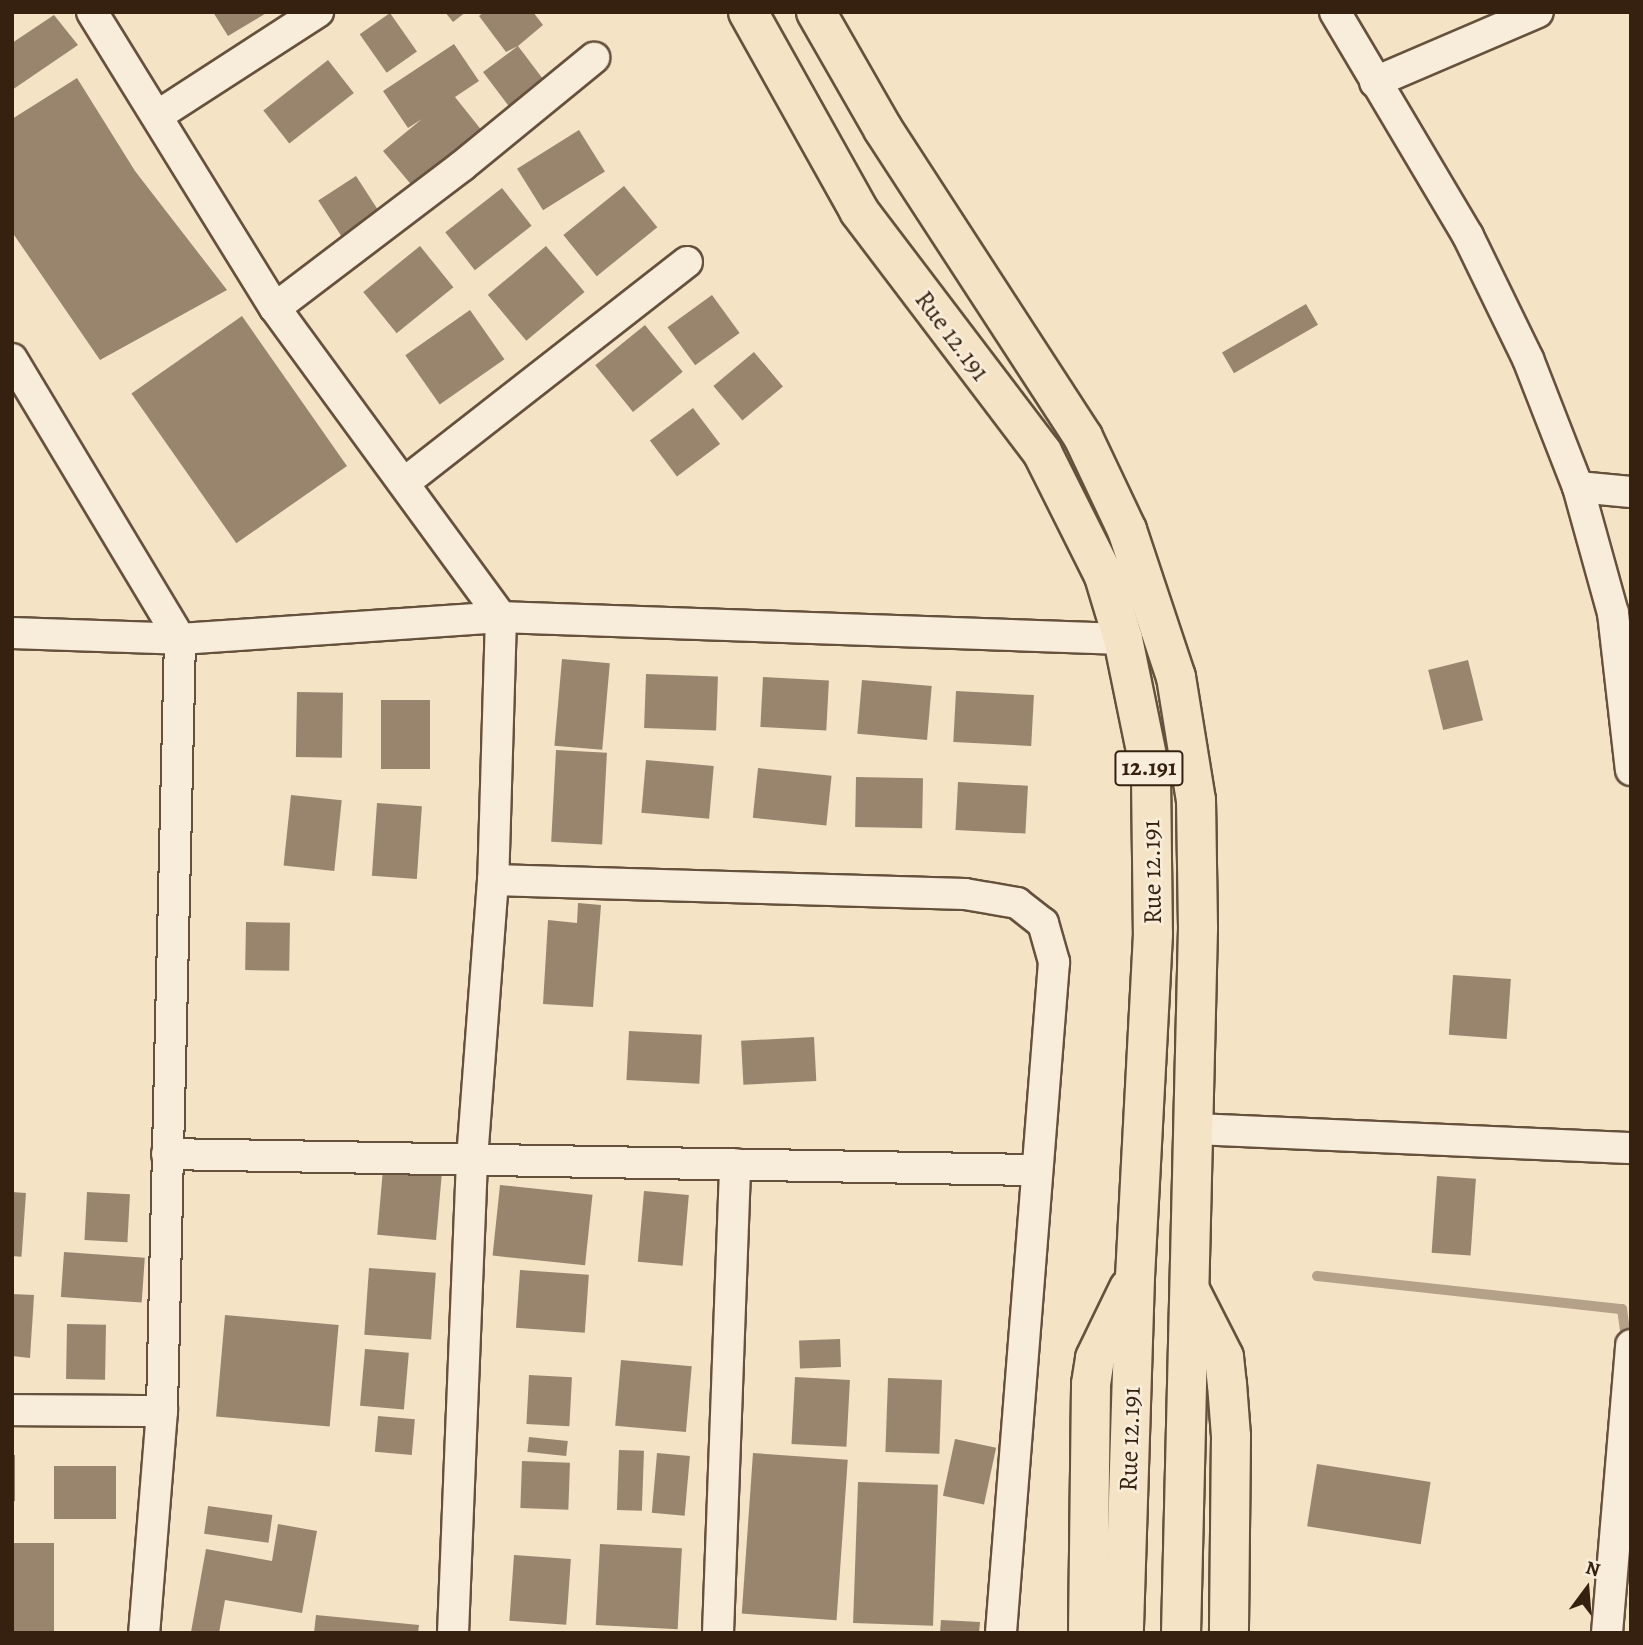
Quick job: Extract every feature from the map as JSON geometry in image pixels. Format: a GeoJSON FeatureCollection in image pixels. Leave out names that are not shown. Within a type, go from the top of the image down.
{"type":"FeatureCollection","features":[{"type":"Feature","properties":{"kind":"main road","name":"Rue 12.191"},"geometry":{"type":"LineString","coordinates":[[748,12],[859,211],[1042,452],[1104,576],[1123,639],[1151,776],[1153,934],[1135,1277],[1124,1633]]}},
{"type":"Feature","properties":{"kind":"main road","name":"Rue 12.191"},"geometry":{"type":"LineString","coordinates":[[816,12],[890,140],[1083,437],[1127,530],[1155,607],[1176,677],[1196,800],[1193,1129],[1187,1284],[1181,1633]]}},
{"type":"Feature","properties":{"kind":"main road"},"geometry":{"type":"LineString","coordinates":[[1088,1633],[1091,1384],[1095,1358],[1135,1277]]}},
{"type":"Feature","properties":{"kind":"main road"},"geometry":{"type":"LineString","coordinates":[[1187,1284],[1224,1357],[1226,1370],[1231,1436],[1229,1633]]}},
{"type":"Feature","properties":{"kind":"street"},"geometry":{"type":"LineString","coordinates":[[92,12],[275,308],[501,617],[493,880],[472,1160],[453,1633]]}},
{"type":"Feature","properties":{"kind":"street"},"geometry":{"type":"LineString","coordinates":[[157,117],[318,12]]}},
{"type":"Feature","properties":{"kind":"street"},"geometry":{"type":"LineString","coordinates":[[1335,12],[1468,236],[1528,359],[1578,487],[1613,613],[1631,770]]}},
{"type":"Feature","properties":{"kind":"street"},"geometry":{"type":"LineString","coordinates":[[1375,82],[1538,12]]}},
{"type":"Feature","properties":{"kind":"street"},"geometry":{"type":"LineString","coordinates":[[275,308],[463,166],[594,58]]}},
{"type":"Feature","properties":{"kind":"street"},"geometry":{"type":"LineString","coordinates":[[404,483],[687,262]]}},
{"type":"Feature","properties":{"kind":"street"},"geometry":{"type":"LineString","coordinates":[[12,359],[180,639],[162,1411],[144,1633]]}},
{"type":"Feature","properties":{"kind":"street"},"geometry":{"type":"LineString","coordinates":[[1578,487],[1631,492]]}},
{"type":"Feature","properties":{"kind":"street"},"geometry":{"type":"LineString","coordinates":[[12,634],[180,639],[501,617],[1123,639]]}},
{"type":"Feature","properties":{"kind":"street"},"geometry":{"type":"LineString","coordinates":[[493,880],[965,894],[1017,904],[1042,923],[1054,962],[1034,1170],[1018,1460],[1001,1633]]}},
{"type":"Feature","properties":{"kind":"street"},"geometry":{"type":"LineString","coordinates":[[1193,1129],[1631,1148]]}},
{"type":"Feature","properties":{"kind":"street"},"geometry":{"type":"LineString","coordinates":[[167,1154],[1034,1170]]}},
{"type":"Feature","properties":{"kind":"street"},"geometry":{"type":"LineString","coordinates":[[718,1633],[735,1164]]}},
{"type":"Feature","properties":{"kind":"street"},"geometry":{"type":"LineString","coordinates":[[1607,1633],[1631,1345]]}},
{"type":"Feature","properties":{"kind":"street"},"geometry":{"type":"LineString","coordinates":[[12,1410],[162,1411]]}},
{"type":"Feature","properties":{"kind":"building"},"geometry":{"type":"Polygon","coordinates":[[[213,12],[268,12],[228,36],[213,12]]]}},
{"type":"Feature","properties":{"kind":"building"},"geometry":{"type":"Polygon","coordinates":[[[445,12],[466,12],[453,22],[445,12]]]}},
{"type":"Feature","properties":{"kind":"building"},"geometry":{"type":"Polygon","coordinates":[[[484,12],[533,12],[543,25],[518,46],[506,52],[479,16],[484,12]]]}},
{"type":"Feature","properties":{"kind":"building"},"geometry":{"type":"Polygon","coordinates":[[[390,13],[417,52],[387,73],[360,34],[390,13]]]}},
{"type":"Feature","properties":{"kind":"building"},"geometry":{"type":"Polygon","coordinates":[[[54,15],[78,45],[12,90],[12,43],[54,15]]]}},
{"type":"Feature","properties":{"kind":"building"},"geometry":{"type":"Polygon","coordinates":[[[454,44],[479,81],[455,97],[483,132],[414,188],[383,151],[422,119],[408,128],[383,91],[454,44]]]}},
{"type":"Feature","properties":{"kind":"building"},"geometry":{"type":"Polygon","coordinates":[[[518,46],[546,83],[511,109],[483,72],[518,46]]]}},
{"type":"Feature","properties":{"kind":"building"},"geometry":{"type":"Polygon","coordinates":[[[328,60],[354,93],[289,144],[263,110],[328,60]]]}},
{"type":"Feature","properties":{"kind":"building"},"geometry":{"type":"Polygon","coordinates":[[[77,78],[135,171],[227,290],[100,360],[12,232],[12,119],[77,78]]]}},
{"type":"Feature","properties":{"kind":"building"},"geometry":{"type":"Polygon","coordinates":[[[579,130],[605,172],[543,210],[517,169],[579,130]]]}},
{"type":"Feature","properties":{"kind":"building"},"geometry":{"type":"Polygon","coordinates":[[[356,176],[380,213],[342,237],[318,201],[356,176]]]}},
{"type":"Feature","properties":{"kind":"building"},"geometry":{"type":"Polygon","coordinates":[[[624,186],[657,227],[597,276],[563,235],[624,186]]]}},
{"type":"Feature","properties":{"kind":"building"},"geometry":{"type":"Polygon","coordinates":[[[502,188],[532,226],[475,270],[445,232],[502,188]]]}},
{"type":"Feature","properties":{"kind":"building"},"geometry":{"type":"Polygon","coordinates":[[[420,246],[453,287],[397,333],[363,292],[420,246]]]}},
{"type":"Feature","properties":{"kind":"building"},"geometry":{"type":"Polygon","coordinates":[[[546,246],[585,292],[526,341],[488,295],[546,246]]]}},
{"type":"Feature","properties":{"kind":"building"},"geometry":{"type":"Polygon","coordinates":[[[712,295],[740,333],[695,365],[668,327],[712,295]]]}},
{"type":"Feature","properties":{"kind":"building"},"geometry":{"type":"Polygon","coordinates":[[[1306,304],[1318,325],[1234,373],[1222,352],[1306,304]]]}},
{"type":"Feature","properties":{"kind":"building"},"geometry":{"type":"Polygon","coordinates":[[[470,310],[504,359],[440,404],[405,355],[470,310]]]}},
{"type":"Feature","properties":{"kind":"building"},"geometry":{"type":"Polygon","coordinates":[[[242,316],[347,466],[236,543],[131,393],[242,316]]]}},
{"type":"Feature","properties":{"kind":"building"},"geometry":{"type":"Polygon","coordinates":[[[645,325],[683,372],[633,412],[595,365],[645,325]]]}},
{"type":"Feature","properties":{"kind":"building"},"geometry":{"type":"Polygon","coordinates":[[[754,352],[783,386],[742,421],[713,386],[754,352]]]}},
{"type":"Feature","properties":{"kind":"building"},"geometry":{"type":"Polygon","coordinates":[[[693,408],[720,444],[677,476],[650,440],[693,408]]]}},
{"type":"Feature","properties":{"kind":"building"},"geometry":{"type":"Polygon","coordinates":[[[562,659],[610,663],[602,750],[554,746],[562,659]]]}},
{"type":"Feature","properties":{"kind":"building"},"geometry":{"type":"Polygon","coordinates":[[[1468,660],[1483,720],[1443,730],[1428,670],[1468,660]]]}},
{"type":"Feature","properties":{"kind":"building"},"geometry":{"type":"Polygon","coordinates":[[[646,674],[718,677],[716,730],[644,728],[646,674]]]}},
{"type":"Feature","properties":{"kind":"building"},"geometry":{"type":"Polygon","coordinates":[[[763,677],[829,680],[826,730],[760,727],[763,677]]]}},
{"type":"Feature","properties":{"kind":"building"},"geometry":{"type":"Polygon","coordinates":[[[862,680],[932,686],[927,740],[857,734],[862,680]]]}},
{"type":"Feature","properties":{"kind":"building"},"geometry":{"type":"Polygon","coordinates":[[[956,691],[1034,695],[1031,746],[953,742],[956,691]]]}},
{"type":"Feature","properties":{"kind":"building"},"geometry":{"type":"Polygon","coordinates":[[[297,692],[343,693],[342,758],[296,757],[297,692]]]}},
{"type":"Feature","properties":{"kind":"building"},"geometry":{"type":"Polygon","coordinates":[[[381,700],[430,700],[430,769],[381,769],[381,700]]]}},
{"type":"Feature","properties":{"kind":"building"},"geometry":{"type":"Polygon","coordinates":[[[556,750],[607,753],[602,845],[551,842],[556,750]]]}},
{"type":"Feature","properties":{"kind":"building"},"geometry":{"type":"Polygon","coordinates":[[[646,760],[714,766],[709,819],[641,813],[646,760]]]}},
{"type":"Feature","properties":{"kind":"building"},"geometry":{"type":"Polygon","coordinates":[[[758,768],[832,776],[826,825],[753,818],[758,768]]]}},
{"type":"Feature","properties":{"kind":"building"},"geometry":{"type":"Polygon","coordinates":[[[856,777],[923,778],[922,828],[855,827],[856,777]]]}},
{"type":"Feature","properties":{"kind":"building"},"geometry":{"type":"Polygon","coordinates":[[[958,782],[1028,786],[1025,834],[955,830],[958,782]]]}},
{"type":"Feature","properties":{"kind":"building"},"geometry":{"type":"Polygon","coordinates":[[[291,795],[342,800],[334,871],[284,866],[291,795]]]}},
{"type":"Feature","properties":{"kind":"building"},"geometry":{"type":"Polygon","coordinates":[[[377,803],[422,806],[417,879],[372,876],[377,803]]]}},
{"type":"Feature","properties":{"kind":"building"},"geometry":{"type":"Polygon","coordinates":[[[578,903],[601,905],[593,1007],[543,1004],[548,920],[577,923],[578,903]]]}},
{"type":"Feature","properties":{"kind":"building"},"geometry":{"type":"Polygon","coordinates":[[[246,922],[290,923],[289,971],[245,970],[246,922]]]}},
{"type":"Feature","properties":{"kind":"building"},"geometry":{"type":"Polygon","coordinates":[[[1453,975],[1511,979],[1507,1039],[1449,1035],[1453,975]]]}},
{"type":"Feature","properties":{"kind":"building"},"geometry":{"type":"Polygon","coordinates":[[[629,1031],[702,1035],[699,1084],[626,1080],[629,1031]]]}},
{"type":"Feature","properties":{"kind":"building"},"geometry":{"type":"Polygon","coordinates":[[[814,1037],[816,1081],[743,1085],[741,1041],[814,1037]]]}},
{"type":"Feature","properties":{"kind":"building"},"geometry":{"type":"Polygon","coordinates":[[[383,1169],[442,1174],[436,1240],[377,1235],[383,1169]]]}},
{"type":"Feature","properties":{"kind":"building"},"geometry":{"type":"Polygon","coordinates":[[[1437,1176],[1476,1179],[1471,1256],[1432,1253],[1437,1176]]]}},
{"type":"Feature","properties":{"kind":"building"},"geometry":{"type":"Polygon","coordinates":[[[500,1185],[592,1195],[585,1265],[493,1256],[500,1185]]]}},
{"type":"Feature","properties":{"kind":"building"},"geometry":{"type":"Polygon","coordinates":[[[644,1191],[689,1195],[683,1266],[638,1262],[644,1191]]]}},
{"type":"Feature","properties":{"kind":"building"},"geometry":{"type":"Polygon","coordinates":[[[12,1192],[26,1193],[22,1257],[12,1256],[12,1192]]]}},
{"type":"Feature","properties":{"kind":"building"},"geometry":{"type":"Polygon","coordinates":[[[87,1192],[130,1194],[127,1242],[84,1240],[87,1192]]]}},
{"type":"Feature","properties":{"kind":"building"},"geometry":{"type":"Polygon","coordinates":[[[64,1252],[145,1258],[142,1303],[61,1297],[64,1252]]]}},
{"type":"Feature","properties":{"kind":"building"},"geometry":{"type":"Polygon","coordinates":[[[369,1268],[436,1273],[431,1340],[364,1335],[369,1268]]]}},
{"type":"Feature","properties":{"kind":"building"},"geometry":{"type":"Polygon","coordinates":[[[520,1270],[589,1275],[585,1333],[516,1328],[520,1270]]]}},
{"type":"Feature","properties":{"kind":"building"},"geometry":{"type":"Polygon","coordinates":[[[12,1294],[34,1295],[30,1358],[12,1356],[12,1294]]]}},
{"type":"Feature","properties":{"kind":"building"},"geometry":{"type":"Polygon","coordinates":[[[225,1315],[339,1325],[330,1427],[216,1417],[225,1315]]]}},
{"type":"Feature","properties":{"kind":"building"},"geometry":{"type":"Polygon","coordinates":[[[67,1324],[106,1325],[105,1380],[66,1379],[67,1324]]]}},
{"type":"Feature","properties":{"kind":"building"},"geometry":{"type":"Polygon","coordinates":[[[840,1339],[841,1367],[800,1368],[799,1340],[840,1339]]]}},
{"type":"Feature","properties":{"kind":"building"},"geometry":{"type":"Polygon","coordinates":[[[365,1349],[409,1353],[404,1410],[360,1406],[365,1349]]]}},
{"type":"Feature","properties":{"kind":"building"},"geometry":{"type":"Polygon","coordinates":[[[621,1360],[692,1366],[686,1432],[615,1426],[621,1360]]]}},
{"type":"Feature","properties":{"kind":"building"},"geometry":{"type":"Polygon","coordinates":[[[529,1375],[572,1377],[569,1426],[526,1424],[529,1375]]]}},
{"type":"Feature","properties":{"kind":"building"},"geometry":{"type":"Polygon","coordinates":[[[795,1377],[850,1380],[846,1447],[791,1444],[795,1377]]]}},
{"type":"Feature","properties":{"kind":"building"},"geometry":{"type":"Polygon","coordinates":[[[888,1378],[942,1380],[939,1454],[885,1452],[888,1378]]]}},
{"type":"Feature","properties":{"kind":"building"},"geometry":{"type":"Polygon","coordinates":[[[378,1416],[415,1419],[412,1455],[375,1452],[378,1416]]]}},
{"type":"Feature","properties":{"kind":"building"},"geometry":{"type":"Polygon","coordinates":[[[529,1437],[568,1441],[566,1456],[527,1452],[529,1437]]]}},
{"type":"Feature","properties":{"kind":"building"},"geometry":{"type":"Polygon","coordinates":[[[955,1439],[996,1448],[984,1504],[943,1496],[955,1439]]]}},
{"type":"Feature","properties":{"kind":"building"},"geometry":{"type":"Polygon","coordinates":[[[619,1450],[644,1451],[642,1511],[617,1510],[619,1450]]]}},
{"type":"Feature","properties":{"kind":"building"},"geometry":{"type":"Polygon","coordinates":[[[657,1453],[690,1456],[685,1516],[652,1513],[657,1453]]]}},
{"type":"Feature","properties":{"kind":"building"},"geometry":{"type":"Polygon","coordinates":[[[753,1453],[848,1460],[837,1620],[742,1614],[753,1453]]]}},
{"type":"Feature","properties":{"kind":"building"},"geometry":{"type":"Polygon","coordinates":[[[12,1455],[15,1455],[15,1501],[12,1501],[12,1455]]]}},
{"type":"Feature","properties":{"kind":"building"},"geometry":{"type":"Polygon","coordinates":[[[522,1461],[570,1463],[568,1510],[520,1508],[522,1461]]]}},
{"type":"Feature","properties":{"kind":"building"},"geometry":{"type":"Polygon","coordinates":[[[1317,1464],[1431,1482],[1421,1544],[1307,1526],[1317,1464]]]}},
{"type":"Feature","properties":{"kind":"building"},"geometry":{"type":"Polygon","coordinates":[[[54,1466],[116,1466],[116,1519],[54,1519],[54,1466]]]}},
{"type":"Feature","properties":{"kind":"building"},"geometry":{"type":"Polygon","coordinates":[[[858,1482],[938,1485],[933,1626],[853,1623],[858,1482]]]}},
{"type":"Feature","properties":{"kind":"building"},"geometry":{"type":"Polygon","coordinates":[[[208,1506],[272,1515],[268,1543],[204,1534],[208,1506]]]}},
{"type":"Feature","properties":{"kind":"building"},"geometry":{"type":"Polygon","coordinates":[[[278,1524],[317,1531],[302,1613],[225,1600],[219,1633],[191,1632],[206,1549],[272,1561],[278,1524]]]}},
{"type":"Feature","properties":{"kind":"building"},"geometry":{"type":"Polygon","coordinates":[[[12,1543],[54,1543],[54,1633],[12,1633],[12,1543]]]}},
{"type":"Feature","properties":{"kind":"building"},"geometry":{"type":"Polygon","coordinates":[[[600,1544],[682,1548],[678,1629],[596,1625],[600,1544]]]}},
{"type":"Feature","properties":{"kind":"building"},"geometry":{"type":"Polygon","coordinates":[[[514,1555],[571,1559],[566,1625],[509,1621],[514,1555]]]}},
{"type":"Feature","properties":{"kind":"building"},"geometry":{"type":"Polygon","coordinates":[[[316,1615],[419,1625],[418,1633],[314,1633],[316,1615]]]}},
{"type":"Feature","properties":{"kind":"building"},"geometry":{"type":"Polygon","coordinates":[[[941,1620],[980,1622],[979,1633],[940,1633],[941,1620]]]}},
{"type":"Feature","properties":{"kind":"waterway"},"geometry":{"type":"LineString","coordinates":[[1317,1276],[1622,1309],[1627,1346]]}}]}
